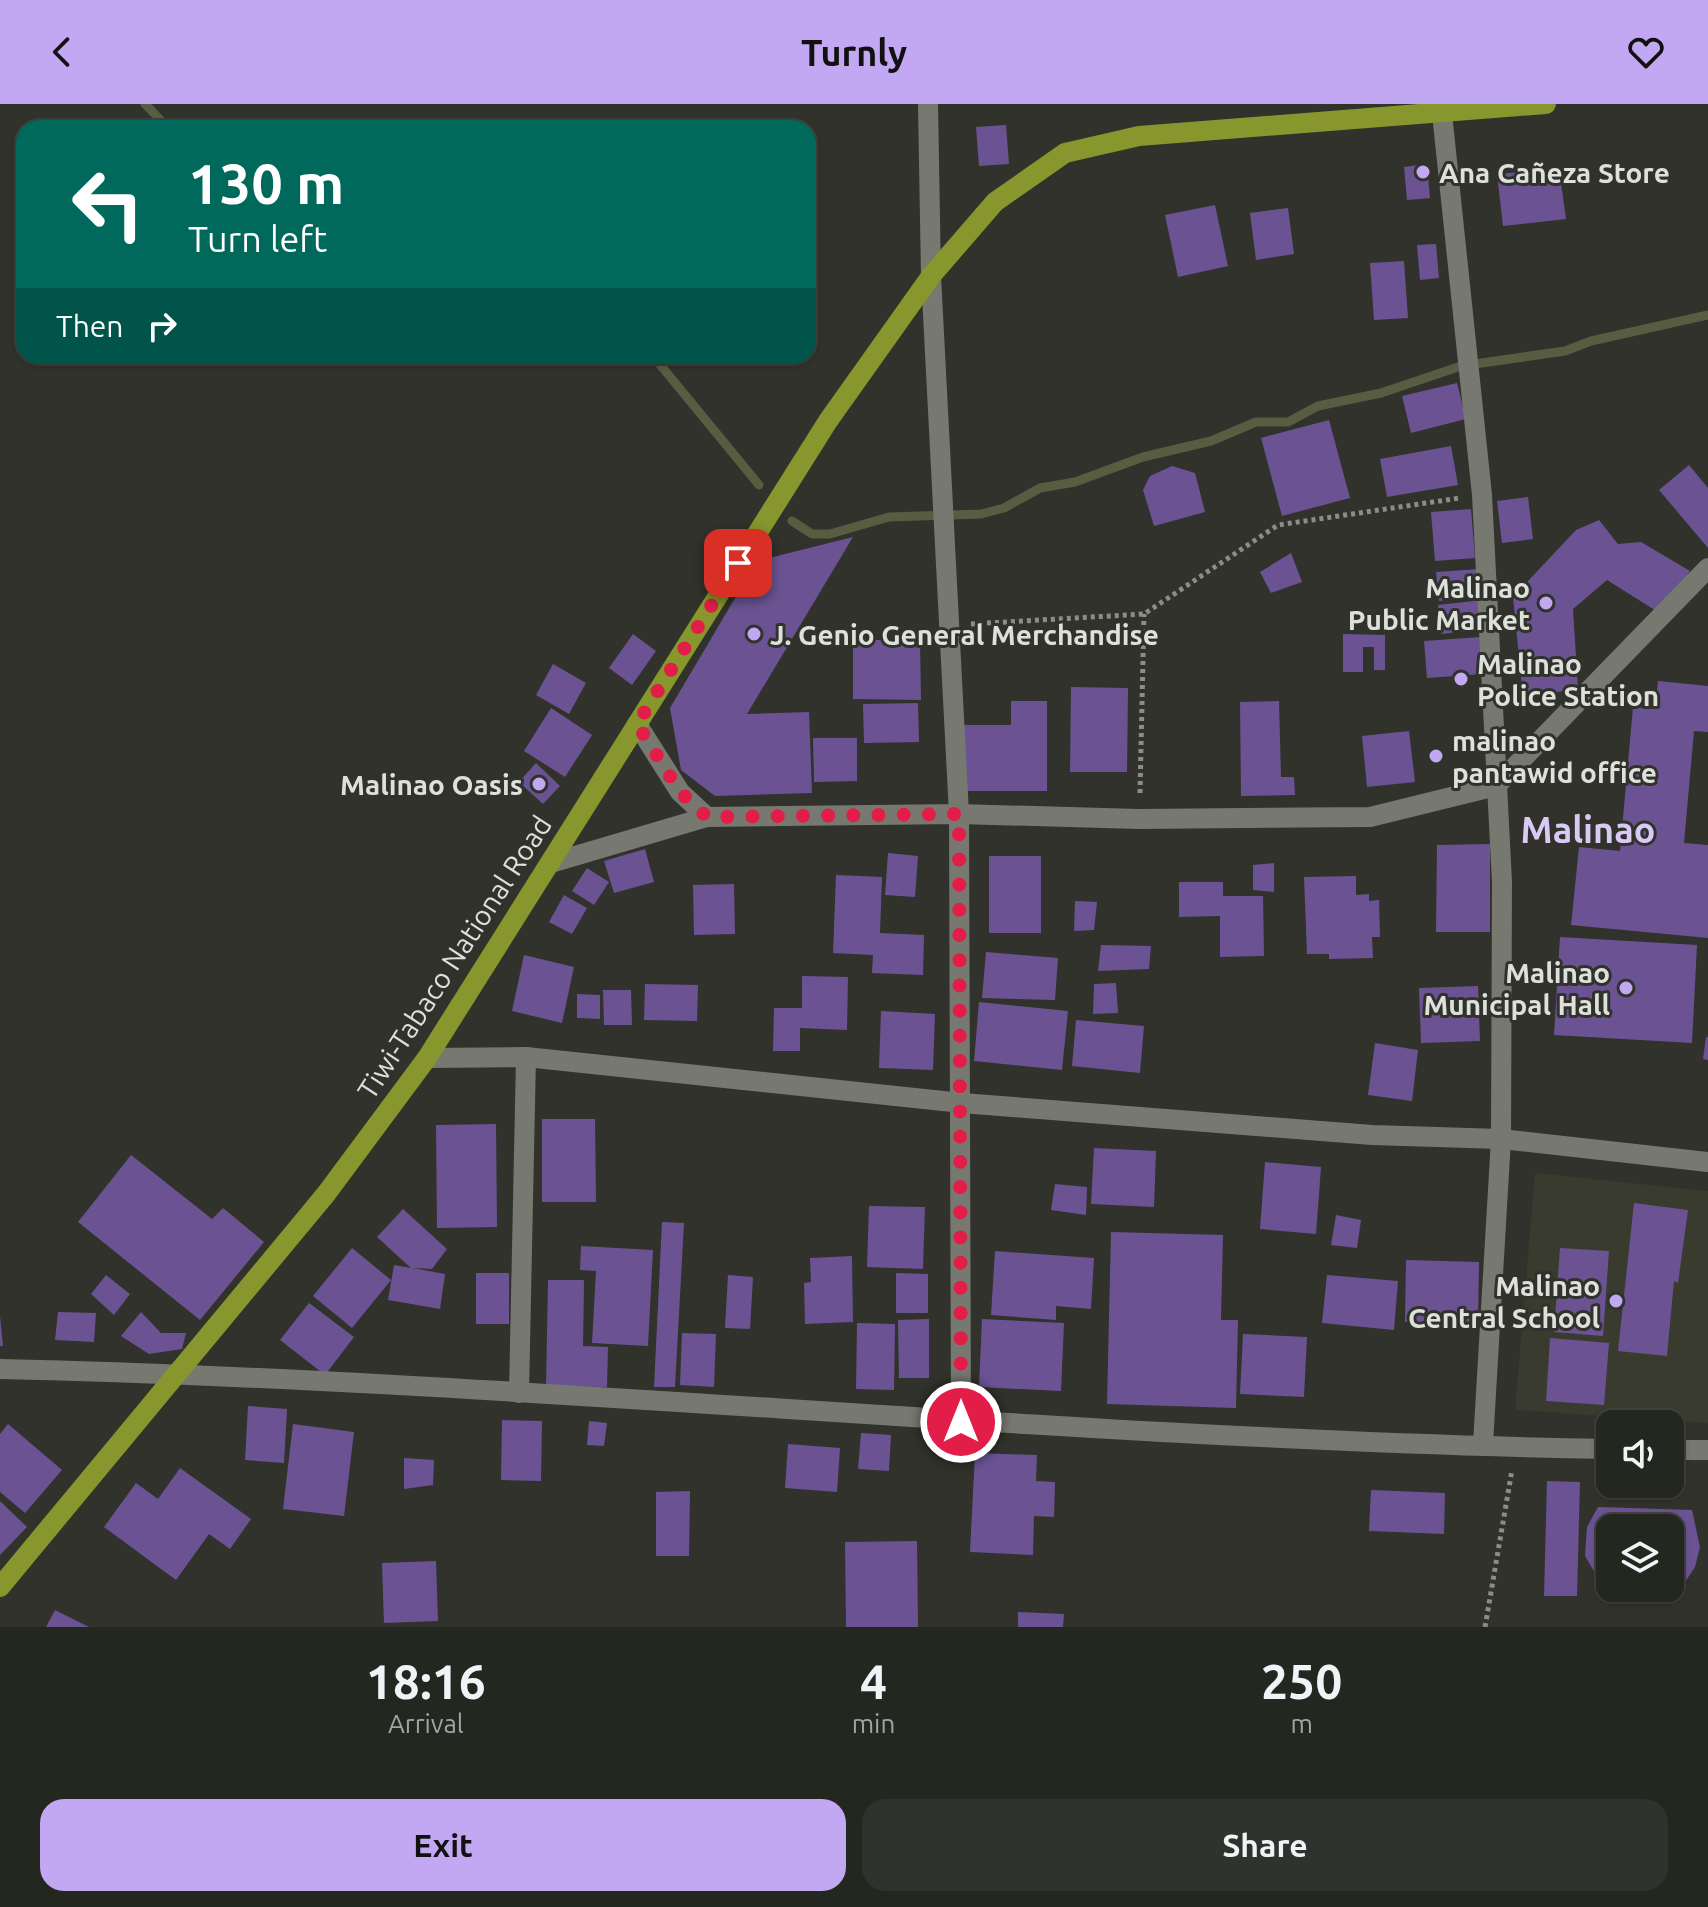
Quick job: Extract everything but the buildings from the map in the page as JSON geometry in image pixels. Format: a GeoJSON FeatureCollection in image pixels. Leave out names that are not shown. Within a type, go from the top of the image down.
{"type":"FeatureCollection","features":[{"type":"Feature","properties":{"kind":"main road","name":"Tiwi-Tabaco National Road"},"geometry":{"type":"LineString","coordinates":[[0,1587],[326,1194],[427,1058],[828,421],[931,276],[995,202],[1065,153],[1139,136],[1441,109],[1546,104]]}},
{"type":"Feature","properties":{"kind":"street"},"geometry":{"type":"LineString","coordinates":[[928,104],[931,276],[959,814],[961,1422]]}},
{"type":"Feature","properties":{"kind":"street"},"geometry":{"type":"LineString","coordinates":[[1441,109],[1482,495],[1502,882],[1501,1139],[1483,1444]]}},
{"type":"Feature","properties":{"kind":"street"},"geometry":{"type":"LineString","coordinates":[[551,863],[707,817],[959,814],[1139,819],[1370,817],[1496,786],[1708,568]]}},
{"type":"Feature","properties":{"kind":"street"},"geometry":{"type":"LineString","coordinates":[[637,724],[680,792],[707,817]]}},
{"type":"Feature","properties":{"kind":"street"},"geometry":{"type":"LineString","coordinates":[[427,1058],[526,1057],[962,1103],[1372,1135],[1501,1139],[1708,1162]]}},
{"type":"Feature","properties":{"kind":"street"},"geometry":{"type":"LineString","coordinates":[[519,1393],[526,1057]]}},
{"type":"Feature","properties":{"kind":"street"},"geometry":{"type":"LineString","coordinates":[[0,1369],[180,1373],[961,1422],[1596,1449]]}},
{"type":"Feature","properties":{"kind":"street"},"geometry":{"type":"LineString","coordinates":[[1684,1450],[1708,1450]]}},
{"type":"Feature","properties":{"kind":"path"},"geometry":{"type":"LineString","coordinates":[[950,625],[1144,614],[1278,525],[1482,495]]}},
{"type":"Feature","properties":{"kind":"path"},"geometry":{"type":"LineString","coordinates":[[1139,819],[1144,614]]}},
{"type":"Feature","properties":{"kind":"path"},"geometry":{"type":"LineString","coordinates":[[1485,1627],[1516,1447]]}},
{"type":"Feature","properties":{"kind":"shaded area","name":"Malinao Central School"},"geometry":{"type":"Polygon","coordinates":[[[1535,1173],[1708,1191],[1708,1423],[1684,1421],[1684,1410],[1596,1410],[1596,1415],[1515,1410],[1535,1173]]]}},
{"type":"Feature","properties":{"kind":"waterway"},"geometry":{"type":"LineString","coordinates":[[145,104],[160,120]]}},
{"type":"Feature","properties":{"kind":"waterway"},"geometry":{"type":"LineString","coordinates":[[792,521],[812,534],[830,534],[889,517],[981,514],[1004,508],[1040,488],[1075,482],[1143,457],[1211,441],[1256,422],[1288,422],[1318,406],[1381,393],[1461,366],[1565,351],[1591,341],[1708,315]]}},
{"type":"Feature","properties":{"kind":"waterway"},"geometry":{"type":"LineString","coordinates":[[660,364],[759,485]]}},
{"type":"Feature","properties":{"kind":"place","name":"Ana Cañeza Store"},"geometry":{"type":"Point","coordinates":[1423,172]}},
{"type":"Feature","properties":{"kind":"place","name":"Malinao Public Market"},"geometry":{"type":"Point","coordinates":[1546,603]}},
{"type":"Feature","properties":{"kind":"place","name":"J. Genio General Merchandise"},"geometry":{"type":"Point","coordinates":[754,634]}},
{"type":"Feature","properties":{"kind":"place","name":"Malinao Police Station"},"geometry":{"type":"Point","coordinates":[1461,679]}},
{"type":"Feature","properties":{"kind":"place","name":"malinao pantawid office"},"geometry":{"type":"Point","coordinates":[1436,756]}},
{"type":"Feature","properties":{"kind":"place","name":"Malinao Oasis"},"geometry":{"type":"Point","coordinates":[539,784]}},
{"type":"Feature","properties":{"kind":"place","name":"Malinao Municipal Hall"},"geometry":{"type":"Point","coordinates":[1626,988]}},
{"type":"Feature","properties":{"kind":"place","name":"Malinao Central School"},"geometry":{"type":"Point","coordinates":[1616,1301]}},
{"type":"Feature","properties":{"kind":"district","name":"Malinao"},"geometry":{"type":"Point","coordinates":[1588,829]}},
{"type":"Feature","properties":{"kind":"route"},"geometry":{"type":"LineString","coordinates":[[738,563],[637,724],[680,792],[707,817],[959,814],[961,1422]]}}]}
